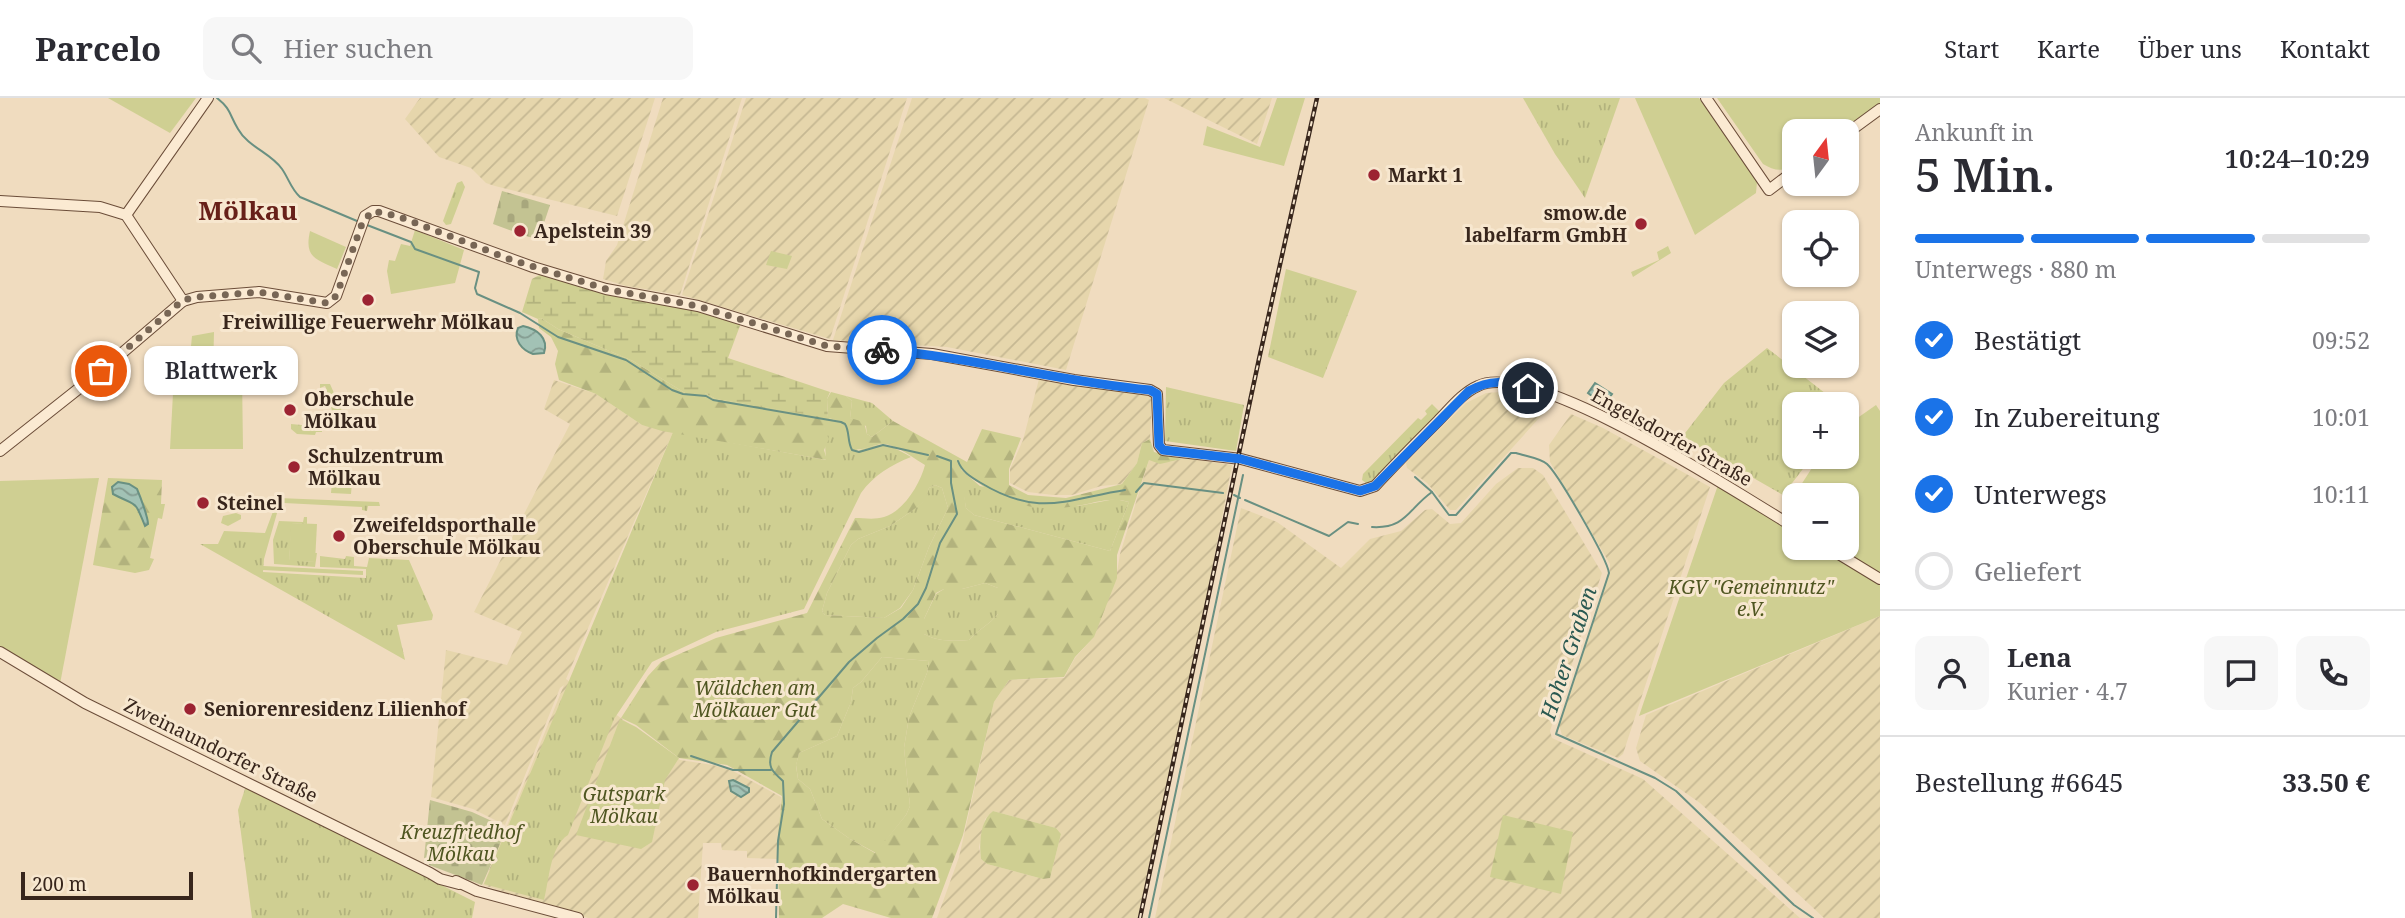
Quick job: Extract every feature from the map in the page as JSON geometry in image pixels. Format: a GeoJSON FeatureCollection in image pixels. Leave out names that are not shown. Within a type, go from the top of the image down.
{"type":"FeatureCollection","features":[{"type":"Feature","properties":{"kind":"main road"},"geometry":{"type":"LineString","coordinates":[[127,215],[208,98]]}},
{"type":"Feature","properties":{"kind":"main road"},"geometry":{"type":"LineString","coordinates":[[1706,98],[1769,190],[1782,180]]}},
{"type":"Feature","properties":{"kind":"main road"},"geometry":{"type":"LineString","coordinates":[[1859,124],[1880,109]]}},
{"type":"Feature","properties":{"kind":"main road"},"geometry":{"type":"LineString","coordinates":[[1746,155],[1778,183]]}},
{"type":"Feature","properties":{"kind":"main road"},"geometry":{"type":"LineString","coordinates":[[0,201],[100,207],[127,215],[183,300],[101,371],[0,451]]}},
{"type":"Feature","properties":{"kind":"main road","name":"Engelsdorfer Straße"},"geometry":{"type":"LineString","coordinates":[[183,300],[259,292],[327,303],[332,301],[337,294],[362,223],[373,211],[390,214],[512,260],[606,289],[698,306],[827,346],[932,354],[1074,380],[1150,390],[1157,394],[1159,445],[1163,450],[1241,459],[1360,491],[1375,486],[1469,391],[1490,382],[1515,384],[1575,404],[1633,432],[1782,520]]}},
{"type":"Feature","properties":{"kind":"main road"},"geometry":{"type":"LineString","coordinates":[[1849,560],[1880,579]]}},
{"type":"Feature","properties":{"kind":"main road","name":"Zweinaundorfer Straße"},"geometry":{"type":"LineString","coordinates":[[0,652],[85,703],[430,873],[578,918]]}},
{"type":"Feature","properties":{"kind":"green space"},"geometry":{"type":"Polygon","coordinates":[[[108,98],[196,98],[170,133],[108,98]]]}},
{"type":"Feature","properties":{"kind":"green space"},"geometry":{"type":"Polygon","coordinates":[[[420,98],[655,98],[617,216],[495,186],[486,183],[471,168],[439,157],[405,119],[420,98]]]}},
{"type":"Feature","properties":{"kind":"green space"},"geometry":{"type":"Polygon","coordinates":[[[663,98],[742,98],[680,295],[626,286],[603,279],[606,261],[617,245],[663,98]]]}},
{"type":"Feature","properties":{"kind":"green space"},"geometry":{"type":"Polygon","coordinates":[[[746,98],[907,98],[830,339],[682,295],[746,98]]]}},
{"type":"Feature","properties":{"kind":"green space"},"geometry":{"type":"Polygon","coordinates":[[[912,98],[1149,100],[1066,370],[947,347],[833,340],[912,98]]]}},
{"type":"Feature","properties":{"kind":"green space"},"geometry":{"type":"Polygon","coordinates":[[[1164,98],[1272,98],[1257,144],[1164,98]]]}},
{"type":"Feature","properties":{"kind":"green space"},"geometry":{"type":"Polygon","coordinates":[[[1277,98],[1305,98],[1284,166],[1203,145],[1207,126],[1260,147],[1277,98]]]}},
{"type":"Feature","properties":{"kind":"green space"},"geometry":{"type":"Polygon","coordinates":[[[1523,98],[1620,98],[1585,198],[1555,154],[1523,98]]]}},
{"type":"Feature","properties":{"kind":"green space"},"geometry":{"type":"Polygon","coordinates":[[[1635,98],[1699,98],[1757,182],[1756,193],[1695,235],[1635,98]]]}},
{"type":"Feature","properties":{"kind":"green space"},"geometry":{"type":"Polygon","coordinates":[[[1717,98],[1880,98],[1880,103],[1857,119],[1782,119],[1782,170],[1763,164],[1717,98]]]}},
{"type":"Feature","properties":{"kind":"green space"},"geometry":{"type":"Polygon","coordinates":[[[462,181],[465,187],[451,224],[446,225],[443,221],[457,183],[462,181]]]}},
{"type":"Feature","properties":{"kind":"green space"},"geometry":{"type":"Polygon","coordinates":[[[502,191],[550,205],[539,238],[493,224],[502,191]]]}},
{"type":"Feature","properties":{"kind":"green space"},"geometry":{"type":"Polygon","coordinates":[[[415,230],[464,250],[455,283],[391,294],[387,271],[389,260],[395,261],[401,244],[410,246],[415,230]]]}},
{"type":"Feature","properties":{"kind":"green space"},"geometry":{"type":"Polygon","coordinates":[[[310,231],[346,247],[337,269],[318,260],[310,252],[310,231]]]}},
{"type":"Feature","properties":{"kind":"green space"},"geometry":{"type":"Polygon","coordinates":[[[1668,246],[1671,253],[1633,277],[1631,272],[1659,260],[1657,252],[1668,246]]]}},
{"type":"Feature","properties":{"kind":"green space"},"geometry":{"type":"Polygon","coordinates":[[[771,251],[792,256],[787,269],[766,265],[771,251]]]}},
{"type":"Feature","properties":{"kind":"green space"},"geometry":{"type":"Polygon","coordinates":[[[1286,269],[1357,291],[1323,378],[1268,357],[1286,269]]]}},
{"type":"Feature","properties":{"kind":"green space"},"geometry":{"type":"Polygon","coordinates":[[[543,273],[674,303],[741,323],[728,358],[830,392],[827,399],[828,418],[716,399],[705,393],[685,393],[633,361],[558,329],[541,318],[522,312],[532,279],[543,273]]]}},
{"type":"Feature","properties":{"kind":"green space","name":"Wäldchen am Mölkauer Gut"},"geometry":{"type":"Polygon","coordinates":[[[541,318],[558,329],[633,361],[685,393],[705,393],[716,399],[828,417],[827,399],[831,392],[846,396],[852,401],[850,418],[864,422],[867,434],[872,437],[893,421],[967,462],[982,429],[1021,438],[1009,469],[1009,485],[1028,495],[1066,498],[1122,484],[1137,463],[1142,443],[1150,439],[1154,452],[1182,459],[1160,464],[1149,460],[1117,555],[1117,578],[1094,637],[1075,657],[1064,677],[1009,680],[994,702],[963,835],[932,918],[891,918],[843,904],[822,918],[779,918],[778,834],[782,796],[727,765],[679,758],[636,725],[621,718],[648,676],[661,662],[716,638],[807,613],[855,518],[880,518],[898,509],[915,488],[925,465],[887,445],[853,449],[846,427],[829,418],[831,423],[824,429],[829,439],[824,450],[827,460],[662,431],[642,425],[596,394],[559,380],[555,364],[558,351],[551,337],[539,328],[538,319],[541,318]],[[961,469],[966,508],[974,515],[1110,551],[1129,502],[1109,500],[1058,508],[1028,506],[987,489],[961,469]],[[935,485],[929,488],[925,501],[909,513],[890,526],[858,539],[851,545],[827,593],[822,611],[825,615],[884,618],[901,608],[913,590],[929,547],[948,508],[942,488],[935,485]],[[985,583],[962,589],[944,589],[936,593],[924,619],[924,634],[940,640],[969,640],[998,614],[998,588],[985,583]],[[882,657],[853,688],[851,702],[837,736],[799,753],[796,766],[798,779],[810,789],[822,819],[875,853],[906,815],[910,806],[904,748],[909,717],[927,673],[929,661],[882,657]]]}},
{"type":"Feature","properties":{"kind":"green space"},"geometry":{"type":"Polygon","coordinates":[[[214,332],[213,374],[242,375],[243,449],[170,449],[175,356],[190,357],[192,336],[214,332]]]}},
{"type":"Feature","properties":{"kind":"green space"},"geometry":{"type":"Polygon","coordinates":[[[1767,348],[1782,360],[1782,378],[1806,378],[1824,392],[1782,392],[1782,469],[1803,469],[1792,483],[1782,483],[1782,494],[1682,437],[1724,383],[1767,348]]]}},
{"type":"Feature","properties":{"kind":"green space"},"geometry":{"type":"Polygon","coordinates":[[[1039,379],[1150,397],[1150,439],[1142,443],[1137,463],[1122,484],[1101,486],[1072,495],[1053,495],[1028,492],[1010,483],[1010,469],[1023,440],[1039,379]]]}},
{"type":"Feature","properties":{"kind":"green space"},"geometry":{"type":"Polygon","coordinates":[[[554,380],[596,394],[642,425],[673,432],[566,679],[680,760],[733,771],[781,797],[777,859],[747,858],[747,851],[722,850],[721,843],[703,843],[698,918],[588,918],[483,885],[564,685],[560,688],[505,825],[473,809],[431,797],[446,650],[507,665],[522,632],[474,612],[570,424],[544,409],[554,380]]]}},
{"type":"Feature","properties":{"kind":"green space"},"geometry":{"type":"Polygon","coordinates":[[[320,384],[330,384],[349,427],[342,430],[338,422],[326,421],[326,416],[333,417],[331,406],[326,406],[327,391],[325,386],[320,388],[320,384]]]}},
{"type":"Feature","properties":{"kind":"green space"},"geometry":{"type":"Polygon","coordinates":[[[1166,387],[1244,405],[1236,451],[1165,441],[1166,387]]]}},
{"type":"Feature","properties":{"kind":"green space"},"geometry":{"type":"Polygon","coordinates":[[[1501,392],[1551,405],[1456,510],[1450,510],[1427,483],[1407,468],[1406,463],[1466,403],[1486,393],[1501,392]]]}},
{"type":"Feature","properties":{"kind":"green space"},"geometry":{"type":"Polygon","coordinates":[[[846,396],[872,403],[893,421],[872,437],[867,434],[866,426],[850,418],[852,401],[846,396]]]}},
{"type":"Feature","properties":{"kind":"green space"},"geometry":{"type":"Polygon","coordinates":[[[1432,404],[1441,413],[1373,482],[1367,484],[1362,480],[1363,474],[1418,418],[1421,420],[1427,414],[1425,411],[1432,404]]]}},
{"type":"Feature","properties":{"kind":"green space","name":"KGV \"Gemeinnutz\" e.V."},"geometry":{"type":"Polygon","coordinates":[[[1876,405],[1880,411],[1880,616],[1639,716],[1718,485],[1782,514],[1782,560],[1859,560],[1859,483],[1803,483],[1811,469],[1859,469],[1859,417],[1876,405]]]}},
{"type":"Feature","properties":{"kind":"green space"},"geometry":{"type":"Polygon","coordinates":[[[1571,414],[1603,428],[1710,487],[1623,754],[1618,758],[1562,735],[1559,725],[1610,572],[1610,564],[1550,462],[1549,445],[1571,414]]]}},
{"type":"Feature","properties":{"kind":"green space"},"geometry":{"type":"Polygon","coordinates":[[[828,418],[846,426],[858,451],[879,445],[911,457],[883,471],[861,493],[804,609],[716,632],[652,662],[614,719],[568,835],[557,847],[544,900],[484,884],[673,432],[826,460],[824,429],[828,418]]]}},
{"type":"Feature","properties":{"kind":"green space"},"geometry":{"type":"Polygon","coordinates":[[[291,424],[322,427],[322,432],[316,432],[315,435],[297,434],[291,429],[291,424]]]}},
{"type":"Feature","properties":{"kind":"green space"},"geometry":{"type":"Polygon","coordinates":[[[1184,458],[1232,465],[1203,617],[1138,918],[937,918],[959,857],[994,702],[1009,680],[1064,678],[1075,658],[1093,638],[1116,578],[1120,554],[1149,460],[1170,462],[1184,458]],[[993,811],[985,819],[979,847],[981,859],[987,864],[1043,879],[1050,878],[1061,834],[1056,828],[993,811]]]}},
{"type":"Feature","properties":{"kind":"green space"},"geometry":{"type":"Polygon","coordinates":[[[959,468],[980,486],[1078,506],[1115,499],[1129,502],[1110,551],[974,515],[966,508],[959,468]]]}},
{"type":"Feature","properties":{"kind":"green space"},"geometry":{"type":"Polygon","coordinates":[[[1518,468],[1533,468],[1543,475],[1602,573],[1550,731],[1552,738],[1643,779],[1800,918],[1155,918],[1241,508],[1277,522],[1341,568],[1370,539],[1401,531],[1425,510],[1432,509],[1450,524],[1461,523],[1496,484],[1518,468]]]}},
{"type":"Feature","properties":{"kind":"green space"},"geometry":{"type":"Polygon","coordinates":[[[99,478],[60,684],[0,647],[0,481],[99,478]]]}},
{"type":"Feature","properties":{"kind":"green space"},"geometry":{"type":"Polygon","coordinates":[[[108,478],[162,480],[161,504],[165,504],[162,519],[158,518],[150,558],[154,559],[149,570],[135,573],[93,565],[108,478]]]}},
{"type":"Feature","properties":{"kind":"green space"},"geometry":{"type":"Polygon","coordinates":[[[332,482],[352,483],[351,494],[331,493],[332,482]]]}},
{"type":"Feature","properties":{"kind":"green space"},"geometry":{"type":"Polygon","coordinates":[[[935,485],[942,488],[948,508],[929,547],[913,590],[900,608],[884,618],[825,615],[822,611],[827,593],[851,545],[858,539],[890,526],[909,513],[924,501],[929,488],[935,485]]]}},
{"type":"Feature","properties":{"kind":"green space"},"geometry":{"type":"Polygon","coordinates":[[[278,498],[379,502],[380,506],[368,506],[367,511],[362,510],[362,507],[284,503],[279,506],[263,572],[366,578],[366,569],[320,567],[320,556],[345,559],[346,556],[354,557],[354,566],[367,567],[369,558],[409,560],[433,615],[432,620],[397,625],[405,660],[200,544],[218,544],[224,531],[265,533],[278,498]]]}},
{"type":"Feature","properties":{"kind":"green space"},"geometry":{"type":"Polygon","coordinates":[[[236,513],[241,515],[241,519],[228,526],[221,523],[223,516],[236,513]]]}},
{"type":"Feature","properties":{"kind":"green space"},"geometry":{"type":"Polygon","coordinates":[[[304,517],[307,517],[307,524],[292,523],[289,560],[314,562],[317,553],[315,567],[274,564],[273,540],[279,521],[303,522],[304,517]]]}},
{"type":"Feature","properties":{"kind":"green space"},"geometry":{"type":"Polygon","coordinates":[[[291,523],[317,524],[315,562],[289,561],[291,523]]]}},
{"type":"Feature","properties":{"kind":"green space"},"geometry":{"type":"Polygon","coordinates":[[[263,566],[363,571],[363,575],[263,570],[263,566]]]}},
{"type":"Feature","properties":{"kind":"green space"},"geometry":{"type":"Polygon","coordinates":[[[985,583],[998,588],[998,614],[969,640],[940,640],[924,634],[924,619],[936,594],[944,589],[962,589],[985,583]]]}},
{"type":"Feature","properties":{"kind":"green space"},"geometry":{"type":"Polygon","coordinates":[[[1880,616],[1880,918],[1824,918],[1700,803],[1640,761],[1636,748],[1646,715],[1880,616]]]}},
{"type":"Feature","properties":{"kind":"green space"},"geometry":{"type":"Polygon","coordinates":[[[882,657],[929,661],[927,673],[909,717],[904,748],[910,806],[876,853],[822,819],[810,789],[798,779],[796,765],[799,753],[837,736],[851,702],[853,688],[882,657]]]}},
{"type":"Feature","properties":{"kind":"green space","name":"Gutspark Mölkau"},"geometry":{"type":"Polygon","coordinates":[[[620,719],[636,727],[679,758],[665,780],[652,842],[641,849],[576,835],[620,719]]]}},
{"type":"Feature","properties":{"kind":"green space"},"geometry":{"type":"Polygon","coordinates":[[[249,788],[475,902],[472,918],[252,918],[238,810],[245,789],[249,788]]]}},
{"type":"Feature","properties":{"kind":"green space","name":"Kreuzfriedhof Mölkau"},"geometry":{"type":"Polygon","coordinates":[[[430,800],[472,812],[507,828],[482,885],[429,865],[428,859],[424,858],[430,800]]]}},
{"type":"Feature","properties":{"kind":"green space"},"geometry":{"type":"Polygon","coordinates":[[[993,811],[1056,828],[1061,834],[1050,878],[1043,879],[987,864],[981,859],[980,840],[983,826],[993,811]]]}},
{"type":"Feature","properties":{"kind":"green space"},"geometry":{"type":"Polygon","coordinates":[[[1503,815],[1573,832],[1561,894],[1490,877],[1503,815]]]}},
{"type":"Feature","properties":{"kind":"water"},"geometry":{"type":"Polygon","coordinates":[[[523,326],[541,335],[545,343],[544,353],[533,354],[520,344],[517,332],[518,328],[523,326]]]}},
{"type":"Feature","properties":{"kind":"water"},"geometry":{"type":"Polygon","coordinates":[[[1595,383],[1612,394],[1604,405],[1588,393],[1595,383]]]}},
{"type":"Feature","properties":{"kind":"water"},"geometry":{"type":"Polygon","coordinates":[[[118,482],[137,489],[148,521],[145,526],[134,504],[113,494],[112,487],[118,482]]]}},
{"type":"Feature","properties":{"kind":"water"},"geometry":{"type":"Polygon","coordinates":[[[733,780],[749,788],[749,792],[741,797],[731,791],[729,781],[733,780]]]}},
{"type":"Feature","properties":{"kind":"waterway"},"geometry":{"type":"LineString","coordinates":[[217,98],[227,109],[242,135],[277,163],[300,197],[357,221]]}},
{"type":"Feature","properties":{"kind":"waterway"},"geometry":{"type":"LineString","coordinates":[[367,225],[411,242],[415,249],[479,272],[475,288],[477,294],[520,313],[558,337],[626,360],[672,390],[706,396],[713,400],[841,422],[847,427],[852,450],[859,452],[883,445],[928,455]]}},
{"type":"Feature","properties":{"kind":"waterway","name":"Hoher Graben"},"geometry":{"type":"LineString","coordinates":[[1372,527],[1383,527],[1400,521],[1432,492],[1449,515],[1456,515],[1511,453],[1532,457],[1547,464],[1581,517],[1609,573],[1556,734],[1655,778],[1676,791],[1794,905],[1813,918]]}},
{"type":"Feature","properties":{"kind":"waterway"},"geometry":{"type":"LineString","coordinates":[[776,918],[778,841],[784,804],[783,781],[770,765],[772,752],[849,662],[918,604],[940,543],[957,514],[951,483],[951,461],[937,456]]}},
{"type":"Feature","properties":{"kind":"waterway","name":"Hoher Graben"},"geometry":{"type":"LineString","coordinates":[[958,461],[964,471],[974,479],[1001,494],[1037,503],[1069,501],[1125,490]]}},
{"type":"Feature","properties":{"kind":"waterway"},"geometry":{"type":"LineString","coordinates":[[1149,918],[1243,475]]}},
{"type":"Feature","properties":{"kind":"waterway"},"geometry":{"type":"LineString","coordinates":[[1415,477],[1432,492]]}},
{"type":"Feature","properties":{"kind":"waterway","name":"Hoher Graben"},"geometry":{"type":"LineString","coordinates":[[1136,492],[1144,483],[1223,493]]}},
{"type":"Feature","properties":{"kind":"waterway","name":"Hoher Graben"},"geometry":{"type":"LineString","coordinates":[[1234,495],[1240,498]]}},
{"type":"Feature","properties":{"kind":"waterway","name":"Hoher Graben"},"geometry":{"type":"LineString","coordinates":[[1245,500],[1329,536],[1348,522],[1358,524]]}},
{"type":"Feature","properties":{"kind":"waterway"},"geometry":{"type":"LineString","coordinates":[[691,756],[733,770],[771,770]]}},
{"type":"Feature","properties":{"kind":"railway"},"geometry":{"type":"LineString","coordinates":[[1140,918],[1317,98]]}},
{"type":"Feature","properties":{"kind":"way so far"},"geometry":{"type":"LineString","coordinates":[[101,371],[183,300],[259,292],[327,303],[332,301],[337,294],[363,221],[373,211],[397,216],[512,260],[606,289],[676,300],[827,346],[882,350]]}},
{"type":"Feature","properties":{"kind":"place","name":"Markt 1"},"geometry":{"type":"Point","coordinates":[1374,175]}},
{"type":"Feature","properties":{"kind":"place","name":"smow.de labelfarm GmbH"},"geometry":{"type":"Point","coordinates":[1641,224]}},
{"type":"Feature","properties":{"kind":"place","name":"Apelstein 39"},"geometry":{"type":"Point","coordinates":[520,231]}},
{"type":"Feature","properties":{"kind":"place","name":"Freiwillige Feuerwehr Mölkau"},"geometry":{"type":"Point","coordinates":[368,300]}},
{"type":"Feature","properties":{"kind":"place","name":"Blattwerk"},"geometry":{"type":"Point","coordinates":[101,371]}},
{"type":"Feature","properties":{"kind":"place","name":"Oberschule Mölkau"},"geometry":{"type":"Point","coordinates":[290,410]}},
{"type":"Feature","properties":{"kind":"place","name":"Schulzentrum Mölkau"},"geometry":{"type":"Point","coordinates":[294,467]}},
{"type":"Feature","properties":{"kind":"place","name":"Steinel"},"geometry":{"type":"Point","coordinates":[203,503]}},
{"type":"Feature","properties":{"kind":"place","name":"Zweifeldsporthalle Oberschule Mölkau"},"geometry":{"type":"Point","coordinates":[339,536]}},
{"type":"Feature","properties":{"kind":"place","name":"Seniorenresidenz Lilienhof"},"geometry":{"type":"Point","coordinates":[190,709]}},
{"type":"Feature","properties":{"kind":"place","name":"Bauernhofkindergarten Mölkau"},"geometry":{"type":"Point","coordinates":[693,885]}},
{"type":"Feature","properties":{"kind":"district","name":"Mölkau"},"geometry":{"type":"Point","coordinates":[248,210]}},
{"type":"Feature","properties":{"kind":"route"},"geometry":{"type":"LineString","coordinates":[[882,350],[932,354],[1042,375],[1150,390],[1157,394],[1159,445],[1163,450],[1241,459],[1360,491],[1375,486],[1469,391],[1485,383],[1500,381],[1528,388]]}}]}
